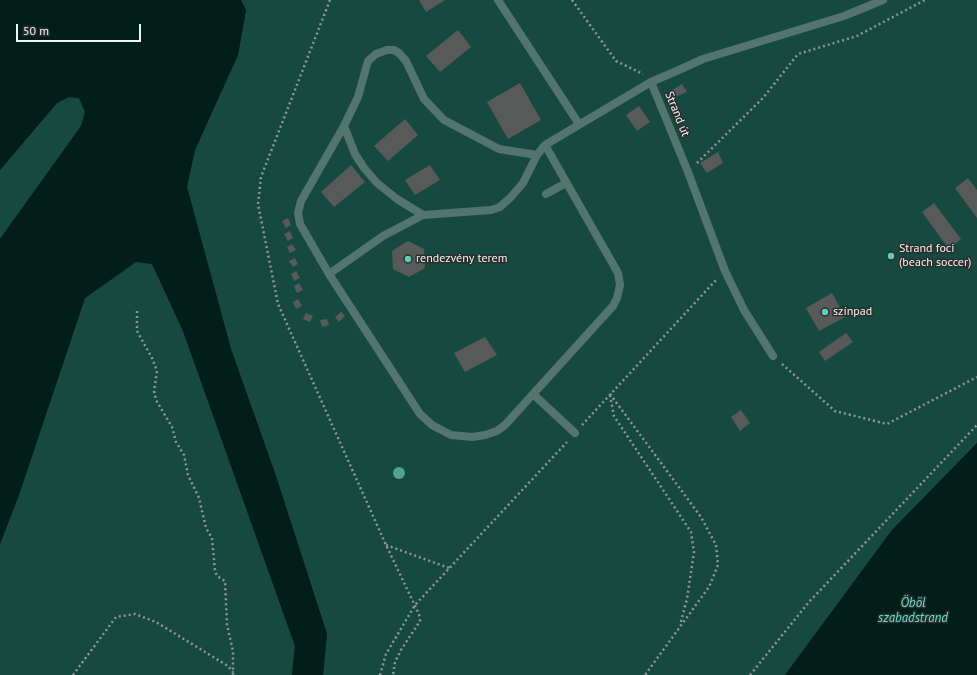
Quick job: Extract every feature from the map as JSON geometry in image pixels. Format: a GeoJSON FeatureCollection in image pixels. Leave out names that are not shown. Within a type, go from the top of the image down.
{"type":"FeatureCollection","features":[{"type":"Feature","properties":{"kind":"lane"},"geometry":{"type":"LineString","coordinates":[[498,0],[580,124]]}},
{"type":"Feature","properties":{"kind":"lane","name":"Strand út"},"geometry":{"type":"LineString","coordinates":[[773,356],[744,310],[725,270],[649,80],[703,59],[844,16],[883,0]]}},
{"type":"Feature","properties":{"kind":"lane"},"geometry":{"type":"LineString","coordinates":[[537,155],[499,149],[444,120],[424,99],[406,61],[394,50],[387,50],[376,54],[368,61],[358,97],[344,126],[301,201],[298,213],[300,224],[329,274],[420,414],[432,425],[451,435],[472,437],[485,435],[497,431],[505,425],[613,306],[617,298],[620,285],[618,274],[545,145]]}},
{"type":"Feature","properties":{"kind":"lane"},"geometry":{"type":"LineString","coordinates":[[329,274],[383,236],[423,215],[491,210],[500,207],[512,197],[523,183],[537,155],[545,145],[649,80]]}},
{"type":"Feature","properties":{"kind":"lane"},"geometry":{"type":"LineString","coordinates":[[344,126],[355,154],[364,168],[377,183],[397,199],[423,215]]}},
{"type":"Feature","properties":{"kind":"lane"},"geometry":{"type":"LineString","coordinates":[[546,194],[566,183]]}},
{"type":"Feature","properties":{"kind":"lane"},"geometry":{"type":"LineString","coordinates":[[533,394],[575,433]]}},
{"type":"Feature","properties":{"kind":"path"},"geometry":{"type":"LineString","coordinates":[[330,0],[261,177],[258,204],[278,304],[386,545],[415,606],[420,621],[401,650],[395,662],[393,675]]}},
{"type":"Feature","properties":{"kind":"path"},"geometry":{"type":"LineString","coordinates":[[572,0],[606,50],[616,61],[642,72],[649,80]]}},
{"type":"Feature","properties":{"kind":"path"},"geometry":{"type":"LineString","coordinates":[[693,167],[763,98],[798,54],[857,36],[924,0]]}},
{"type":"Feature","properties":{"kind":"path"},"geometry":{"type":"LineString","coordinates":[[380,675],[386,654],[415,606],[725,270]]}},
{"type":"Feature","properties":{"kind":"path"},"geometry":{"type":"LineString","coordinates":[[137,311],[137,331],[152,358],[157,371],[154,391],[156,400],[172,427],[176,442],[184,455],[188,476],[199,498],[206,528],[212,538],[215,571],[217,576],[225,580],[227,625],[233,651],[234,674]]}},
{"type":"Feature","properties":{"kind":"path"},"geometry":{"type":"LineString","coordinates":[[773,356],[835,411],[887,424],[977,377]]}},
{"type":"Feature","properties":{"kind":"path"},"geometry":{"type":"LineString","coordinates":[[610,394],[701,517],[716,545],[718,565],[709,587],[645,675]]}},
{"type":"Feature","properties":{"kind":"path"},"geometry":{"type":"LineString","coordinates":[[610,394],[614,416],[691,532],[694,552],[687,599],[680,626]]}},
{"type":"Feature","properties":{"kind":"path"},"geometry":{"type":"LineString","coordinates":[[750,675],[809,602],[977,425]]}},
{"type":"Feature","properties":{"kind":"path"},"geometry":{"type":"LineString","coordinates":[[386,545],[449,568]]}},
{"type":"Feature","properties":{"kind":"path"},"geometry":{"type":"LineString","coordinates":[[73,675],[116,617],[135,614],[156,622],[228,666],[234,674]]}},
{"type":"Feature","properties":{"kind":"shaded area"},"geometry":{"type":"Polygon","coordinates":[[[241,0],[977,0],[977,443],[892,530],[785,675],[323,675],[327,634],[276,476],[231,349],[187,187],[195,150],[238,55],[246,10],[241,0]]]}},
{"type":"Feature","properties":{"kind":"shaded area"},"geometry":{"type":"Polygon","coordinates":[[[69,97],[79,98],[85,112],[81,126],[0,239],[0,170],[57,103],[69,97]]]}},
{"type":"Feature","properties":{"kind":"shaded area"},"geometry":{"type":"Polygon","coordinates":[[[136,262],[152,264],[183,331],[295,646],[292,675],[0,675],[0,544],[19,495],[85,298],[136,262]]]}},
{"type":"Feature","properties":{"kind":"water"},"geometry":{"type":"Polygon","coordinates":[[[0,0],[241,0],[246,10],[238,55],[195,150],[187,187],[231,349],[276,476],[327,634],[323,675],[292,675],[295,646],[183,331],[152,264],[136,262],[85,298],[19,495],[0,544],[0,239],[81,126],[85,112],[79,98],[69,97],[57,103],[0,170],[0,0]]]}},
{"type":"Feature","properties":{"kind":"water","name":"Öböl szabadstrand"},"geometry":{"type":"Polygon","coordinates":[[[977,443],[977,675],[785,675],[892,530],[977,443]]]}},
{"type":"Feature","properties":{"kind":"building"},"geometry":{"type":"Polygon","coordinates":[[[419,0],[445,0],[426,12],[419,0]]]}},
{"type":"Feature","properties":{"kind":"building"},"geometry":{"type":"Polygon","coordinates":[[[458,30],[471,47],[440,72],[426,56],[458,30]]]}},
{"type":"Feature","properties":{"kind":"building"},"geometry":{"type":"Polygon","coordinates":[[[520,83],[541,120],[508,139],[487,102],[520,83]]]}},
{"type":"Feature","properties":{"kind":"building"},"geometry":{"type":"Polygon","coordinates":[[[682,84],[687,92],[675,97],[672,90],[682,84]]]}},
{"type":"Feature","properties":{"kind":"building"},"geometry":{"type":"Polygon","coordinates":[[[639,106],[650,122],[637,131],[626,115],[639,106]]]}},
{"type":"Feature","properties":{"kind":"building"},"geometry":{"type":"Polygon","coordinates":[[[405,119],[418,135],[388,161],[374,146],[405,119]]]}},
{"type":"Feature","properties":{"kind":"building"},"geometry":{"type":"Polygon","coordinates":[[[718,152],[723,163],[707,173],[700,163],[718,152]]]}},
{"type":"Feature","properties":{"kind":"building"},"geometry":{"type":"Polygon","coordinates":[[[351,165],[365,182],[334,207],[321,192],[351,165]]]}},
{"type":"Feature","properties":{"kind":"building"},"geometry":{"type":"Polygon","coordinates":[[[430,165],[440,180],[415,195],[405,180],[430,165]]]}},
{"type":"Feature","properties":{"kind":"building"},"geometry":{"type":"Polygon","coordinates":[[[968,178],[977,190],[977,218],[955,188],[968,178]]]}},
{"type":"Feature","properties":{"kind":"building"},"geometry":{"type":"Polygon","coordinates":[[[934,203],[961,239],[949,249],[922,212],[934,203]]]}},
{"type":"Feature","properties":{"kind":"building"},"geometry":{"type":"Polygon","coordinates":[[[288,218],[291,225],[286,228],[282,221],[288,218]]]}},
{"type":"Feature","properties":{"kind":"building"},"geometry":{"type":"Polygon","coordinates":[[[290,231],[293,238],[288,241],[284,234],[290,231]]]}},
{"type":"Feature","properties":{"kind":"building","name":"rendezvény terem"},"geometry":{"type":"Polygon","coordinates":[[[408,241],[424,249],[425,268],[409,277],[393,269],[392,251],[408,241]]]}},
{"type":"Feature","properties":{"kind":"building"},"geometry":{"type":"Polygon","coordinates":[[[292,244],[296,250],[290,253],[287,247],[292,244]]]}},
{"type":"Feature","properties":{"kind":"building"},"geometry":{"type":"Polygon","coordinates":[[[295,258],[298,264],[293,267],[289,261],[295,258]]]}},
{"type":"Feature","properties":{"kind":"building"},"geometry":{"type":"Polygon","coordinates":[[[296,271],[300,278],[294,281],[291,274],[296,271]]]}},
{"type":"Feature","properties":{"kind":"building"},"geometry":{"type":"Polygon","coordinates":[[[299,283],[303,290],[297,293],[294,286],[299,283]]]}},
{"type":"Feature","properties":{"kind":"building","name":"színpad"},"geometry":{"type":"Polygon","coordinates":[[[832,293],[845,317],[819,331],[806,308],[832,293]]]}},
{"type":"Feature","properties":{"kind":"building"},"geometry":{"type":"Polygon","coordinates":[[[298,299],[302,306],[296,309],[293,302],[298,299]]]}},
{"type":"Feature","properties":{"kind":"building"},"geometry":{"type":"Polygon","coordinates":[[[341,312],[345,316],[339,322],[335,317],[341,312]]]}},
{"type":"Feature","properties":{"kind":"building"},"geometry":{"type":"Polygon","coordinates":[[[306,313],[313,316],[310,322],[303,319],[306,313]]]}},
{"type":"Feature","properties":{"kind":"building"},"geometry":{"type":"Polygon","coordinates":[[[327,319],[329,325],[322,327],[320,320],[327,319]]]}},
{"type":"Feature","properties":{"kind":"building"},"geometry":{"type":"Polygon","coordinates":[[[846,333],[853,342],[825,361],[819,352],[846,333]]]}},
{"type":"Feature","properties":{"kind":"building"},"geometry":{"type":"Polygon","coordinates":[[[485,337],[497,355],[465,372],[454,353],[485,337]]]}},
{"type":"Feature","properties":{"kind":"building"},"geometry":{"type":"Polygon","coordinates":[[[741,410],[750,423],[740,431],[731,417],[741,410]]]}},
{"type":"Feature","properties":{"kind":"place","name":"Strand foci (beach soccer)"},"geometry":{"type":"Point","coordinates":[891,256]}},
{"type":"Feature","properties":{"kind":"place","name":"rendezvény terem"},"geometry":{"type":"Point","coordinates":[408,259]}},
{"type":"Feature","properties":{"kind":"place","name":"színpad"},"geometry":{"type":"Point","coordinates":[825,312]}}]}
